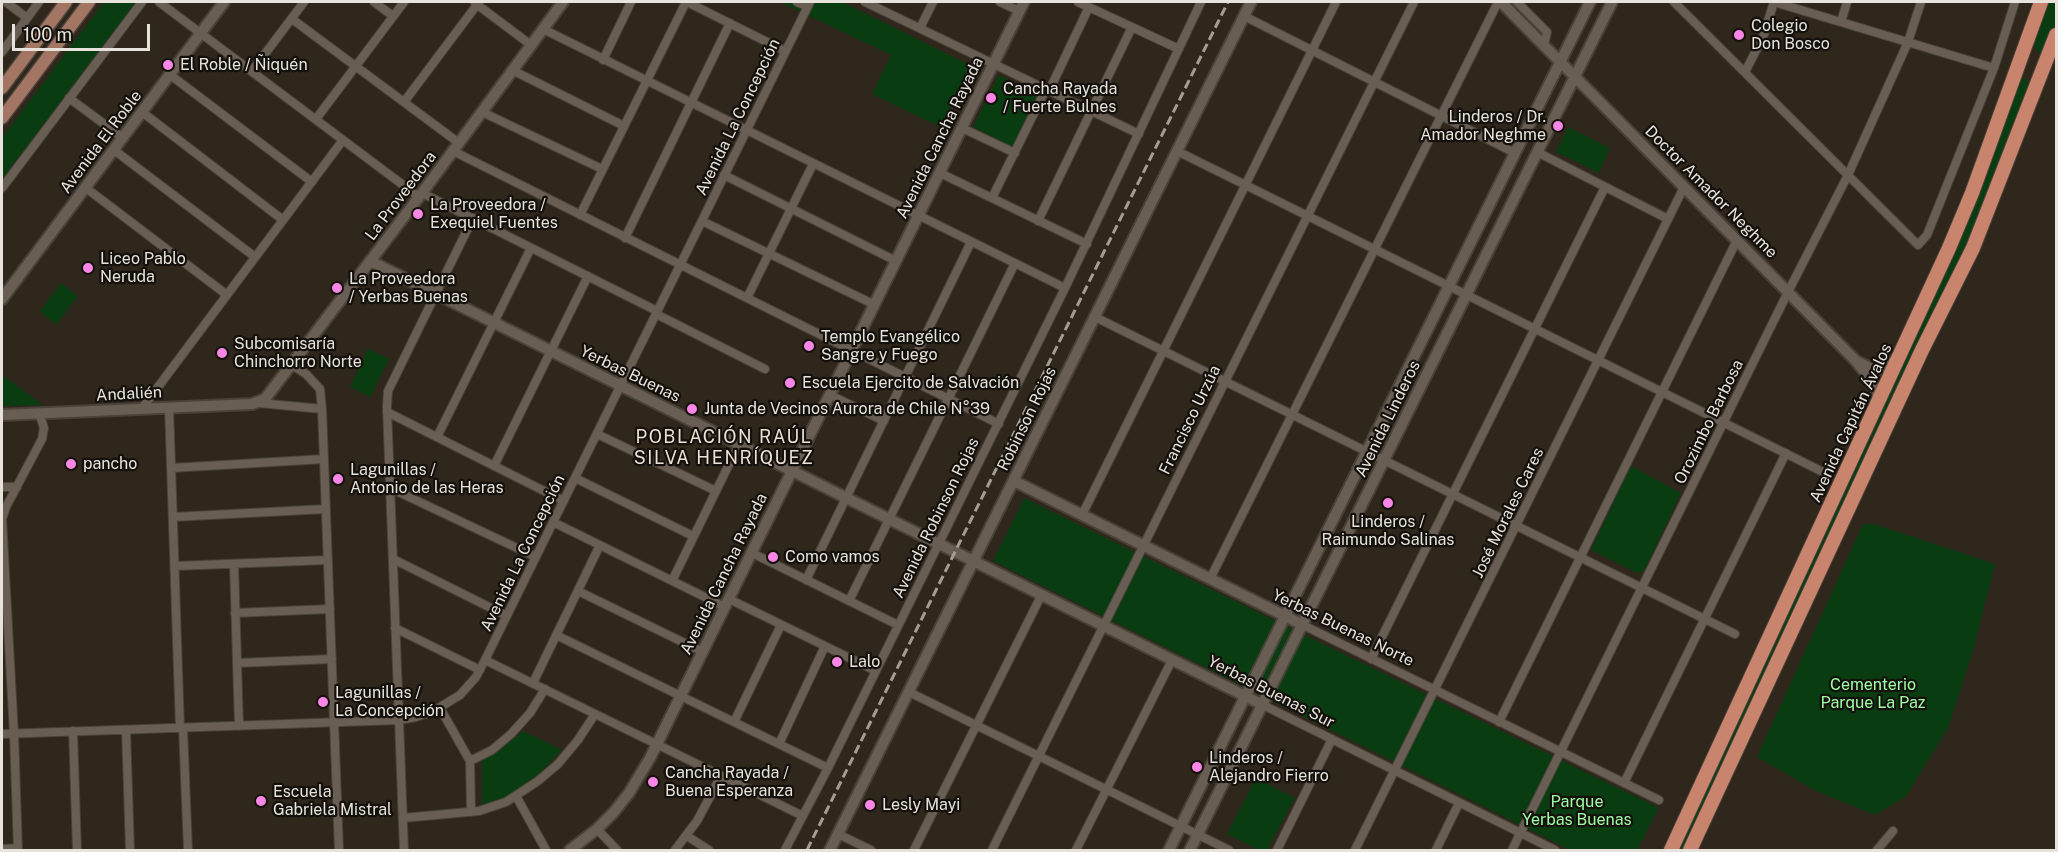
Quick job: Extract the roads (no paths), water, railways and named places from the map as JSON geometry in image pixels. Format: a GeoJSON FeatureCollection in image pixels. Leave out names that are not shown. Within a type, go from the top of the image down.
{"type":"FeatureCollection","features":[{"type":"Feature","properties":{"kind":"highway","name":"Avenida Capitán Ávalos"},"geometry":{"type":"LineString","coordinates":[[1671,850],[1878,405],[1965,210],[2041,2]]}},
{"type":"Feature","properties":{"kind":"highway","name":"Avenida Capitán Ávalos"},"geometry":{"type":"LineString","coordinates":[[1690,850],[1922,350],[1969,257],[2056,35]]}},
{"type":"Feature","properties":{"kind":"highway"},"geometry":{"type":"LineString","coordinates":[[2026,44],[2032,54],[2041,58],[2046,57],[2051,51]]}},
{"type":"Feature","properties":{"kind":"highway"},"geometry":{"type":"LineString","coordinates":[[2013,78],[2018,74],[2026,73],[2035,78],[2038,84]]}},
{"type":"Feature","properties":{"kind":"main road"},"geometry":{"type":"LineString","coordinates":[[2,88],[66,2]]}},
{"type":"Feature","properties":{"kind":"main road"},"geometry":{"type":"LineString","coordinates":[[2,118],[89,2]]}},
{"type":"Feature","properties":{"kind":"street"},"geometry":{"type":"LineString","coordinates":[[6,2],[27,18]]}},
{"type":"Feature","properties":{"kind":"street"},"geometry":{"type":"LineString","coordinates":[[2,52],[39,2]]}},
{"type":"Feature","properties":{"kind":"street"},"geometry":{"type":"LineString","coordinates":[[2,188],[142,2]]}},
{"type":"Feature","properties":{"kind":"street"},"geometry":{"type":"LineString","coordinates":[[159,2],[343,140],[421,195],[473,218],[588,276],[765,369]]}},
{"type":"Feature","properties":{"kind":"street","name":"Avenida El Roble"},"geometry":{"type":"LineString","coordinates":[[2,299],[224,2]]}},
{"type":"Feature","properties":{"kind":"street"},"geometry":{"type":"LineString","coordinates":[[252,71],[304,2]]}},
{"type":"Feature","properties":{"kind":"street"},"geometry":{"type":"LineString","coordinates":[[374,2],[393,16]]}},
{"type":"Feature","properties":{"kind":"street"},"geometry":{"type":"LineString","coordinates":[[316,119],[404,2]]}},
{"type":"Feature","properties":{"kind":"street"},"geometry":{"type":"LineString","coordinates":[[404,102],[476,2],[531,45]]}},
{"type":"Feature","properties":{"kind":"street","name":"La Proveedora"},"geometry":{"type":"LineString","coordinates":[[257,403],[272,393],[563,2]]}},
{"type":"Feature","properties":{"kind":"street"},"geometry":{"type":"LineString","coordinates":[[603,60],[631,2]]}},
{"type":"Feature","properties":{"kind":"street"},"geometry":{"type":"LineString","coordinates":[[580,215],[686,2],[785,51]]}},
{"type":"Feature","properties":{"kind":"street"},"geometry":{"type":"LineString","coordinates":[[798,2],[809,4]]}},
{"type":"Feature","properties":{"kind":"street"},"geometry":{"type":"LineString","coordinates":[[865,2],[1139,134]]}},
{"type":"Feature","properties":{"kind":"street"},"geometry":{"type":"LineString","coordinates":[[920,28],[933,2]]}},
{"type":"Feature","properties":{"kind":"street"},"geometry":{"type":"LineString","coordinates":[[1000,2],[1021,6]]}},
{"type":"Feature","properties":{"kind":"street"},"geometry":{"type":"LineString","coordinates":[[1078,2],[1179,50]]}},
{"type":"Feature","properties":{"kind":"street","name":"Avenida Robinson Rojas"},"geometry":{"type":"LineString","coordinates":[[785,850],[828,768],[1087,244],[1179,50],[1198,2]]}},
{"type":"Feature","properties":{"kind":"street","name":"Robinson Rojas"},"geometry":{"type":"LineString","coordinates":[[830,850],[1251,2]]}},
{"type":"Feature","properties":{"kind":"street"},"geometry":{"type":"LineString","coordinates":[[1082,515],[1336,2]]}},
{"type":"Feature","properties":{"kind":"street","name":"Francisco Urzúa"},"geometry":{"type":"LineString","coordinates":[[992,850],[1414,2]]}},
{"type":"Feature","properties":{"kind":"street"},"geometry":{"type":"LineString","coordinates":[[1210,579],[1500,2]]}},
{"type":"Feature","properties":{"kind":"street","name":"Doctor Amador Neghme"},"geometry":{"type":"LineString","coordinates":[[1500,2],[1856,361],[1875,386],[1878,405]]}},
{"type":"Feature","properties":{"kind":"street","name":"Doctor Amador Neghme"},"geometry":{"type":"LineString","coordinates":[[1517,2],[1547,32],[1544,45]]}},
{"type":"Feature","properties":{"kind":"street","name":"Avenida Linderos"},"geometry":{"type":"LineString","coordinates":[[1169,850],[1590,2]]}},
{"type":"Feature","properties":{"kind":"street","name":"Avenida Linderos"},"geometry":{"type":"LineString","coordinates":[[1190,850],[1612,2]]}},
{"type":"Feature","properties":{"kind":"street"},"geometry":{"type":"LineString","coordinates":[[1674,2],[1918,244],[1927,235],[1994,68],[2015,2]]}},
{"type":"Feature","properties":{"kind":"street"},"geometry":{"type":"LineString","coordinates":[[1745,72],[1763,37],[1774,2],[1994,68]]}},
{"type":"Feature","properties":{"kind":"street"},"geometry":{"type":"LineString","coordinates":[[1841,22],[1847,2]]}},
{"type":"Feature","properties":{"kind":"street","name":"Orozimbo Barbosa"},"geometry":{"type":"LineString","coordinates":[[1512,850],[1723,422],[1848,175],[1908,42],[1921,2]]}},
{"type":"Feature","properties":{"kind":"street","name":"Avenida La Concepción"},"geometry":{"type":"LineString","coordinates":[[2,734],[399,720],[416,717],[440,708],[465,689],[480,670],[809,4]]}},
{"type":"Feature","properties":{"kind":"street","name":"Avenida Cancha Rayada"},"geometry":{"type":"LineString","coordinates":[[570,850],[597,829],[629,793],[657,744],[1021,6]]}},
{"type":"Feature","properties":{"kind":"street"},"geometry":{"type":"LineString","coordinates":[[992,198],[1089,7]]}},
{"type":"Feature","properties":{"kind":"street"},"geometry":{"type":"LineString","coordinates":[[1244,16],[1515,153]]}},
{"type":"Feature","properties":{"kind":"street"},"geometry":{"type":"LineString","coordinates":[[292,19],[404,102],[456,147],[624,238],[999,424]]}},
{"type":"Feature","properties":{"kind":"street"},"geometry":{"type":"LineString","coordinates":[[624,238],[730,23]]}},
{"type":"Feature","properties":{"kind":"street"},"geometry":{"type":"LineString","coordinates":[[1038,221],[1132,27]]}},
{"type":"Feature","properties":{"kind":"street"},"geometry":{"type":"LineString","coordinates":[[543,30],[1065,288]]}},
{"type":"Feature","properties":{"kind":"street"},"geometry":{"type":"LineString","coordinates":[[512,70],[624,126]]}},
{"type":"Feature","properties":{"kind":"street"},"geometry":{"type":"LineString","coordinates":[[170,74],[312,182]]}},
{"type":"Feature","properties":{"kind":"street"},"geometry":{"type":"LineString","coordinates":[[69,99],[123,138]]}},
{"type":"Feature","properties":{"kind":"street"},"geometry":{"type":"LineString","coordinates":[[142,112],[284,220]]}},
{"type":"Feature","properties":{"kind":"street"},"geometry":{"type":"LineString","coordinates":[[482,112],[602,169]]}},
{"type":"Feature","properties":{"kind":"street"},"geometry":{"type":"LineString","coordinates":[[962,128],[1015,153]]}},
{"type":"Feature","properties":{"kind":"street"},"geometry":{"type":"LineString","coordinates":[[143,407],[343,140]]}},
{"type":"Feature","properties":{"kind":"street"},"geometry":{"type":"LineString","coordinates":[[114,150],[255,257]]}},
{"type":"Feature","properties":{"kind":"street"},"geometry":{"type":"LineString","coordinates":[[1177,151],[1825,473]]}},
{"type":"Feature","properties":{"kind":"street"},"geometry":{"type":"LineString","coordinates":[[1537,153],[1668,219]]}},
{"type":"Feature","properties":{"kind":"street"},"geometry":{"type":"LineString","coordinates":[[747,298],[813,164]]}},
{"type":"Feature","properties":{"kind":"street"},"geometry":{"type":"LineString","coordinates":[[940,173],[1087,244]]}},
{"type":"Feature","properties":{"kind":"street"},"geometry":{"type":"LineString","coordinates":[[724,176],[896,261]]}},
{"type":"Feature","properties":{"kind":"street"},"geometry":{"type":"LineString","coordinates":[[1371,659],[1605,187]]}},
{"type":"Feature","properties":{"kind":"street","name":"José Morales Cares"},"geometry":{"type":"LineString","coordinates":[[1355,850],[1684,187]]}},
{"type":"Feature","properties":{"kind":"street"},"geometry":{"type":"LineString","coordinates":[[86,188],[227,295]]}},
{"type":"Feature","properties":{"kind":"street"},"geometry":{"type":"LineString","coordinates":[[404,850],[388,391],[473,218]]}},
{"type":"Feature","properties":{"kind":"street"},"geometry":{"type":"LineString","coordinates":[[702,221],[875,305]]}},
{"type":"Feature","properties":{"kind":"street"},"geometry":{"type":"LineString","coordinates":[[1499,722],[1737,240]]}},
{"type":"Feature","properties":{"kind":"street"},"geometry":{"type":"LineString","coordinates":[[806,579],[971,242]]}},
{"type":"Feature","properties":{"kind":"street"},"geometry":{"type":"LineString","coordinates":[[437,437],[531,248]]}},
{"type":"Feature","properties":{"kind":"street","name":"Yerbas Buenas"},"geometry":{"type":"LineString","coordinates":[[370,261],[974,560]]}},
{"type":"Feature","properties":{"kind":"street"},"geometry":{"type":"LineString","coordinates":[[849,601],[1015,263]]}},
{"type":"Feature","properties":{"kind":"street"},"geometry":{"type":"LineString","coordinates":[[494,466],[588,276]]}},
{"type":"Feature","properties":{"kind":"street"},"geometry":{"type":"LineString","coordinates":[[1095,317],[1735,634]]}},
{"type":"Feature","properties":{"kind":"street"},"geometry":{"type":"LineString","coordinates":[[1856,361],[1878,369],[1899,358]]}},
{"type":"Feature","properties":{"kind":"street"},"geometry":{"type":"LineString","coordinates":[[292,365],[306,374],[320,389],[322,409],[339,850]]}},
{"type":"Feature","properties":{"kind":"street"},"geometry":{"type":"LineString","coordinates":[[830,395],[884,421]]}},
{"type":"Feature","properties":{"kind":"street"},"geometry":{"type":"LineString","coordinates":[[257,403],[322,409]]}},
{"type":"Feature","properties":{"kind":"street","name":"Andalién"},"geometry":{"type":"LineString","coordinates":[[2,415],[257,403]]}},
{"type":"Feature","properties":{"kind":"street"},"geometry":{"type":"LineString","coordinates":[[169,407],[174,566],[188,850]]}},
{"type":"Feature","properties":{"kind":"street"},"geometry":{"type":"LineString","coordinates":[[387,410],[564,501]]}},
{"type":"Feature","properties":{"kind":"street"},"geometry":{"type":"LineString","coordinates":[[2,849],[18,849],[14,734],[6,664],[2,548],[4,513],[42,439],[44,428],[39,413]]}},
{"type":"Feature","properties":{"kind":"street"},"geometry":{"type":"LineString","coordinates":[[597,434],[716,491]]}},
{"type":"Feature","properties":{"kind":"street"},"geometry":{"type":"LineString","coordinates":[[672,580],[739,444]]}},
{"type":"Feature","properties":{"kind":"street"},"geometry":{"type":"LineString","coordinates":[[1624,783],[1786,453]]}},
{"type":"Feature","properties":{"kind":"street"},"geometry":{"type":"LineString","coordinates":[[171,468],[324,459]]}},
{"type":"Feature","properties":{"kind":"street"},"geometry":{"type":"LineString","coordinates":[[575,478],[693,536]]}},
{"type":"Feature","properties":{"kind":"street","name":"Yerbas Buenas Norte"},"geometry":{"type":"LineString","coordinates":[[1014,481],[1659,800]]}},
{"type":"Feature","properties":{"kind":"street"},"geometry":{"type":"LineString","coordinates":[[2,487],[17,487]]}},
{"type":"Feature","properties":{"kind":"street"},"geometry":{"type":"LineString","coordinates":[[390,488],[536,557]]}},
{"type":"Feature","properties":{"kind":"street"},"geometry":{"type":"LineString","coordinates":[[173,517],[326,509]]}},
{"type":"Feature","properties":{"kind":"street"},"geometry":{"type":"LineString","coordinates":[[553,522],[672,580],[781,625],[876,671]]}},
{"type":"Feature","properties":{"kind":"street"},"geometry":{"type":"LineString","coordinates":[[533,683],[600,545]]}},
{"type":"Feature","properties":{"kind":"street"},"geometry":{"type":"LineString","coordinates":[[752,553],[898,625]]}},
{"type":"Feature","properties":{"kind":"street"},"geometry":{"type":"LineString","coordinates":[[393,559],[507,616]]}},
{"type":"Feature","properties":{"kind":"street"},"geometry":{"type":"LineString","coordinates":[[174,566],[328,560]]}},
{"type":"Feature","properties":{"kind":"street","name":"Yerbas Buenas Sur"},"geometry":{"type":"LineString","coordinates":[[974,560],[1555,850]]}},
{"type":"Feature","properties":{"kind":"street"},"geometry":{"type":"LineString","coordinates":[[234,564],[239,726]]}},
{"type":"Feature","properties":{"kind":"street"},"geometry":{"type":"LineString","coordinates":[[578,591],[703,652]]}},
{"type":"Feature","properties":{"kind":"street"},"geometry":{"type":"LineString","coordinates":[[914,850],[1042,594]]}},
{"type":"Feature","properties":{"kind":"street"},"geometry":{"type":"LineString","coordinates":[[235,613],[330,609]]}},
{"type":"Feature","properties":{"kind":"street"},"geometry":{"type":"LineString","coordinates":[[734,722],[781,625]]}},
{"type":"Feature","properties":{"kind":"street"},"geometry":{"type":"LineString","coordinates":[[395,628],[480,670]]}},
{"type":"Feature","properties":{"kind":"street"},"geometry":{"type":"LineString","coordinates":[[556,635],[828,768]]}},
{"type":"Feature","properties":{"kind":"street"},"geometry":{"type":"LineString","coordinates":[[779,744],[825,646]]}},
{"type":"Feature","properties":{"kind":"street"},"geometry":{"type":"LineString","coordinates":[[237,663],[332,659]]}},
{"type":"Feature","properties":{"kind":"street"},"geometry":{"type":"LineString","coordinates":[[485,660],[804,816]]}},
{"type":"Feature","properties":{"kind":"street"},"geometry":{"type":"LineString","coordinates":[[1076,850],[1172,660]]}},
{"type":"Feature","properties":{"kind":"street"},"geometry":{"type":"LineString","coordinates":[[470,761],[492,750],[511,734],[530,713],[544,689]]}},
{"type":"Feature","properties":{"kind":"street"},"geometry":{"type":"LineString","coordinates":[[909,692],[1229,850]]}},
{"type":"Feature","properties":{"kind":"street"},"geometry":{"type":"LineString","coordinates":[[440,708],[470,761],[471,812]]}},
{"type":"Feature","properties":{"kind":"street"},"geometry":{"type":"LineString","coordinates":[[403,818],[471,812],[495,806],[516,796],[558,764],[578,740],[595,714]]}},
{"type":"Feature","properties":{"kind":"street"},"geometry":{"type":"LineString","coordinates":[[126,729],[130,850]]}},
{"type":"Feature","properties":{"kind":"street"},"geometry":{"type":"LineString","coordinates":[[73,731],[77,850]]}},
{"type":"Feature","properties":{"kind":"street"},"geometry":{"type":"LineString","coordinates":[[1277,850],[1332,739]]}},
{"type":"Feature","properties":{"kind":"street"},"geometry":{"type":"LineString","coordinates":[[675,850],[706,807],[722,776]]}},
{"type":"Feature","properties":{"kind":"street"},"geometry":{"type":"LineString","coordinates":[[516,796],[546,850]]}},
{"type":"Feature","properties":{"kind":"street"},"geometry":{"type":"LineString","coordinates":[[1436,850],[1459,803]]}},
{"type":"Feature","properties":{"kind":"street"},"geometry":{"type":"LineString","coordinates":[[597,829],[617,850]]}},
{"type":"Feature","properties":{"kind":"street"},"geometry":{"type":"LineString","coordinates":[[1877,850],[1893,831]]}},
{"type":"Feature","properties":{"kind":"street"},"geometry":{"type":"LineString","coordinates":[[838,834],[871,850]]}},
{"type":"Feature","properties":{"kind":"street"},"geometry":{"type":"LineString","coordinates":[[687,836],[709,850]]}},
{"type":"Feature","properties":{"kind":"railway"},"geometry":{"type":"LineString","coordinates":[[807,850],[1228,2]]}},
{"type":"Feature","properties":{"kind":"place","name":"Colegio Don Bosco"},"geometry":{"type":"Point","coordinates":[1739,35]}},
{"type":"Feature","properties":{"kind":"place","name":"El Roble / Ñiquén"},"geometry":{"type":"Point","coordinates":[168,65]}},
{"type":"Feature","properties":{"kind":"place","name":"Cancha Rayada / Fuerte Bulnes"},"geometry":{"type":"Point","coordinates":[991,98]}},
{"type":"Feature","properties":{"kind":"place","name":"Linderos / Dr. Amador Neghme"},"geometry":{"type":"Point","coordinates":[1558,126]}},
{"type":"Feature","properties":{"kind":"place","name":"La Proveedora / Exequiel Fuentes"},"geometry":{"type":"Point","coordinates":[418,214]}},
{"type":"Feature","properties":{"kind":"place","name":"Liceo Pablo Neruda"},"geometry":{"type":"Point","coordinates":[88,268]}},
{"type":"Feature","properties":{"kind":"place","name":"La Proveedora / Yerbas Buenas"},"geometry":{"type":"Point","coordinates":[337,288]}},
{"type":"Feature","properties":{"kind":"place","name":"Templo Evangélico Sangre y Fuego"},"geometry":{"type":"Point","coordinates":[809,346]}},
{"type":"Feature","properties":{"kind":"place","name":"Subcomisaría Chinchorro Norte"},"geometry":{"type":"Point","coordinates":[222,353]}},
{"type":"Feature","properties":{"kind":"place","name":"Escuela Ejercito de Salvación"},"geometry":{"type":"Point","coordinates":[790,383]}},
{"type":"Feature","properties":{"kind":"place","name":"Junta de Vecinos Aurora de Chile N°39"},"geometry":{"type":"Point","coordinates":[692,409]}},
{"type":"Feature","properties":{"kind":"place","name":"pancho"},"geometry":{"type":"Point","coordinates":[71,464]}},
{"type":"Feature","properties":{"kind":"place","name":"Lagunillas / Antonio de las Heras"},"geometry":{"type":"Point","coordinates":[338,479]}},
{"type":"Feature","properties":{"kind":"place","name":"Linderos / Raimundo Salinas"},"geometry":{"type":"Point","coordinates":[1388,503]}},
{"type":"Feature","properties":{"kind":"place","name":"Como vamos"},"geometry":{"type":"Point","coordinates":[773,557]}},
{"type":"Feature","properties":{"kind":"place","name":"Lalo"},"geometry":{"type":"Point","coordinates":[837,662]}},
{"type":"Feature","properties":{"kind":"place","name":"Lagunillas / La Concepción"},"geometry":{"type":"Point","coordinates":[323,702]}},
{"type":"Feature","properties":{"kind":"place","name":"Linderos / Alejandro Fierro"},"geometry":{"type":"Point","coordinates":[1197,767]}},
{"type":"Feature","properties":{"kind":"place","name":"Cancha Rayada / Buena Esperanza"},"geometry":{"type":"Point","coordinates":[653,782]}},
{"type":"Feature","properties":{"kind":"place","name":"Escuela Gabriela Mistral"},"geometry":{"type":"Point","coordinates":[261,801]}},
{"type":"Feature","properties":{"kind":"place","name":"Lesly Mayi"},"geometry":{"type":"Point","coordinates":[870,805]}},
{"type":"Feature","properties":{"kind":"district","name":"POBLACIÓN RAÚL SILVA HENRÍQUEZ"},"geometry":{"type":"Point","coordinates":[724,447]}},
{"type":"Feature","properties":{"kind":"park label","name":"Cementerio Parque La Paz"},"geometry":{"type":"Point","coordinates":[1873,694]}},
{"type":"Feature","properties":{"kind":"park label","name":"Parque Yerbas Buenas"},"geometry":{"type":"Point","coordinates":[1577,811]}}]}
